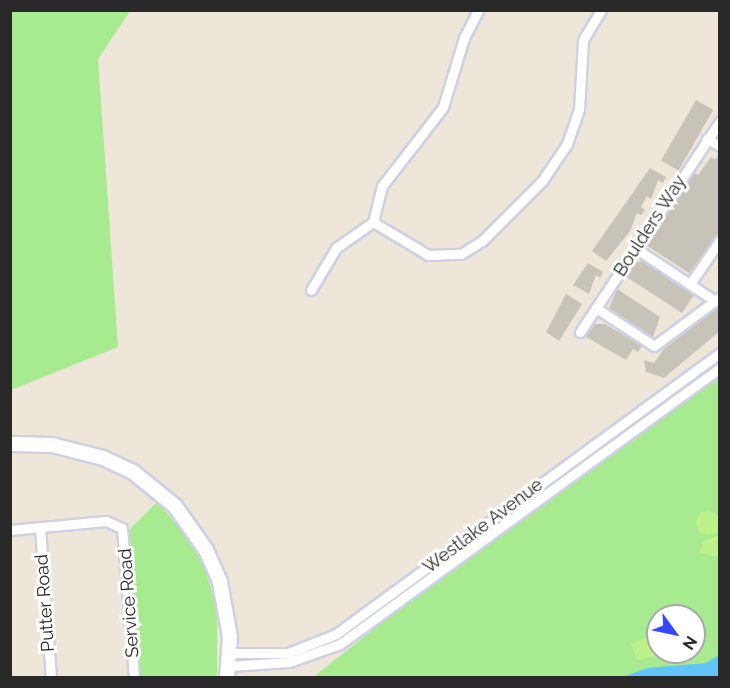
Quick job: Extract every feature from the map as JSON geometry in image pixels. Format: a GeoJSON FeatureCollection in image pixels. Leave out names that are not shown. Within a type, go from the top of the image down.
{"type":"FeatureCollection","features":[{"type":"Feature","properties":{"kind":"main road"},"geometry":{"type":"LineString","coordinates":[[10,444],[52,445],[102,458],[133,472],[175,506],[206,550],[220,582],[229,665]]}},
{"type":"Feature","properties":{"kind":"street"},"geometry":{"type":"LineString","coordinates":[[311,290],[336,248],[373,222],[382,186],[443,107],[464,38],[478,10]]}},
{"type":"Feature","properties":{"kind":"street"},"geometry":{"type":"LineString","coordinates":[[373,222],[428,255],[461,254],[482,241],[542,181],[567,144],[579,110],[583,40],[601,10]]}},
{"type":"Feature","properties":{"kind":"street","name":"Boulders Way"},"geometry":{"type":"LineString","coordinates":[[580,332],[720,121]]}},
{"type":"Feature","properties":{"kind":"street"},"geometry":{"type":"LineString","coordinates":[[708,139],[720,146]]}},
{"type":"Feature","properties":{"kind":"street"},"geometry":{"type":"LineString","coordinates":[[690,284],[720,240]]}},
{"type":"Feature","properties":{"kind":"street"},"geometry":{"type":"LineString","coordinates":[[596,308],[652,346],[717,299],[635,248]]}},
{"type":"Feature","properties":{"kind":"street","name":"Westlake Avenue"},"geometry":{"type":"LineString","coordinates":[[229,665],[288,653],[336,634],[720,353]]}},
{"type":"Feature","properties":{"kind":"street","name":"Westlake Avenue"},"geometry":{"type":"LineString","coordinates":[[229,665],[289,662],[340,644],[720,368]]}},
{"type":"Feature","properties":{"kind":"street","name":"Service Road"},"geometry":{"type":"LineString","coordinates":[[40,528],[106,521],[122,528],[134,678]]}},
{"type":"Feature","properties":{"kind":"street"},"geometry":{"type":"LineString","coordinates":[[10,530],[40,528]]}},
{"type":"Feature","properties":{"kind":"street","name":"Putter Road"},"geometry":{"type":"LineString","coordinates":[[40,528],[51,678]]}},
{"type":"Feature","properties":{"kind":"green space"},"geometry":{"type":"Polygon","coordinates":[[[11,10],[130,11],[98,59],[118,347],[11,390],[11,10]]]}},
{"type":"Feature","properties":{"kind":"green space"},"geometry":{"type":"Polygon","coordinates":[[[719,375],[719,677],[312,678],[497,532],[719,375]]]}},
{"type":"Feature","properties":{"kind":"green space"},"geometry":{"type":"Polygon","coordinates":[[[157,502],[187,536],[204,567],[217,607],[217,677],[138,677],[128,531],[157,502]]]}},
{"type":"Feature","properties":{"kind":"green space"},"geometry":{"type":"Polygon","coordinates":[[[708,511],[716,515],[720,523],[716,531],[708,535],[700,531],[696,523],[700,515],[708,511]]]}},
{"type":"Feature","properties":{"kind":"green space"},"geometry":{"type":"Polygon","coordinates":[[[719,535],[719,557],[699,553],[703,541],[719,535]]]}},
{"type":"Feature","properties":{"kind":"green space"},"geometry":{"type":"Polygon","coordinates":[[[646,638],[646,658],[637,660],[631,644],[646,638]]]}},
{"type":"Feature","properties":{"kind":"water"},"geometry":{"type":"Polygon","coordinates":[[[719,655],[719,677],[622,677],[648,668],[706,663],[719,655]]]}},
{"type":"Feature","properties":{"kind":"building"},"geometry":{"type":"Polygon","coordinates":[[[696,100],[713,110],[678,171],[661,161],[696,100]]]}},
{"type":"Feature","properties":{"kind":"building"},"geometry":{"type":"Polygon","coordinates":[[[720,153],[720,233],[689,273],[646,245],[694,172],[698,175],[711,157],[715,160],[720,153]]]}},
{"type":"Feature","properties":{"kind":"building"},"geometry":{"type":"Polygon","coordinates":[[[650,168],[666,177],[663,183],[658,180],[651,199],[647,196],[641,207],[645,210],[641,215],[637,213],[630,231],[606,261],[592,251],[650,168]]]}},
{"type":"Feature","properties":{"kind":"building"},"geometry":{"type":"Polygon","coordinates":[[[642,261],[694,295],[682,313],[625,276],[634,263],[642,261]]]}},
{"type":"Feature","properties":{"kind":"building"},"geometry":{"type":"Polygon","coordinates":[[[588,263],[603,272],[600,278],[596,275],[589,294],[573,285],[588,263]]]}},
{"type":"Feature","properties":{"kind":"building"},"geometry":{"type":"Polygon","coordinates":[[[617,289],[660,317],[653,337],[609,308],[617,289]]]}},
{"type":"Feature","properties":{"kind":"building"},"geometry":{"type":"Polygon","coordinates":[[[566,294],[582,304],[559,341],[546,332],[566,294]]]}},
{"type":"Feature","properties":{"kind":"building"},"geometry":{"type":"Polygon","coordinates":[[[720,306],[720,331],[664,378],[646,372],[644,360],[654,363],[664,349],[720,306]]]}},
{"type":"Feature","properties":{"kind":"building"},"geometry":{"type":"Polygon","coordinates":[[[595,324],[605,324],[642,346],[638,352],[633,349],[626,360],[586,337],[595,324]]]}}]}
